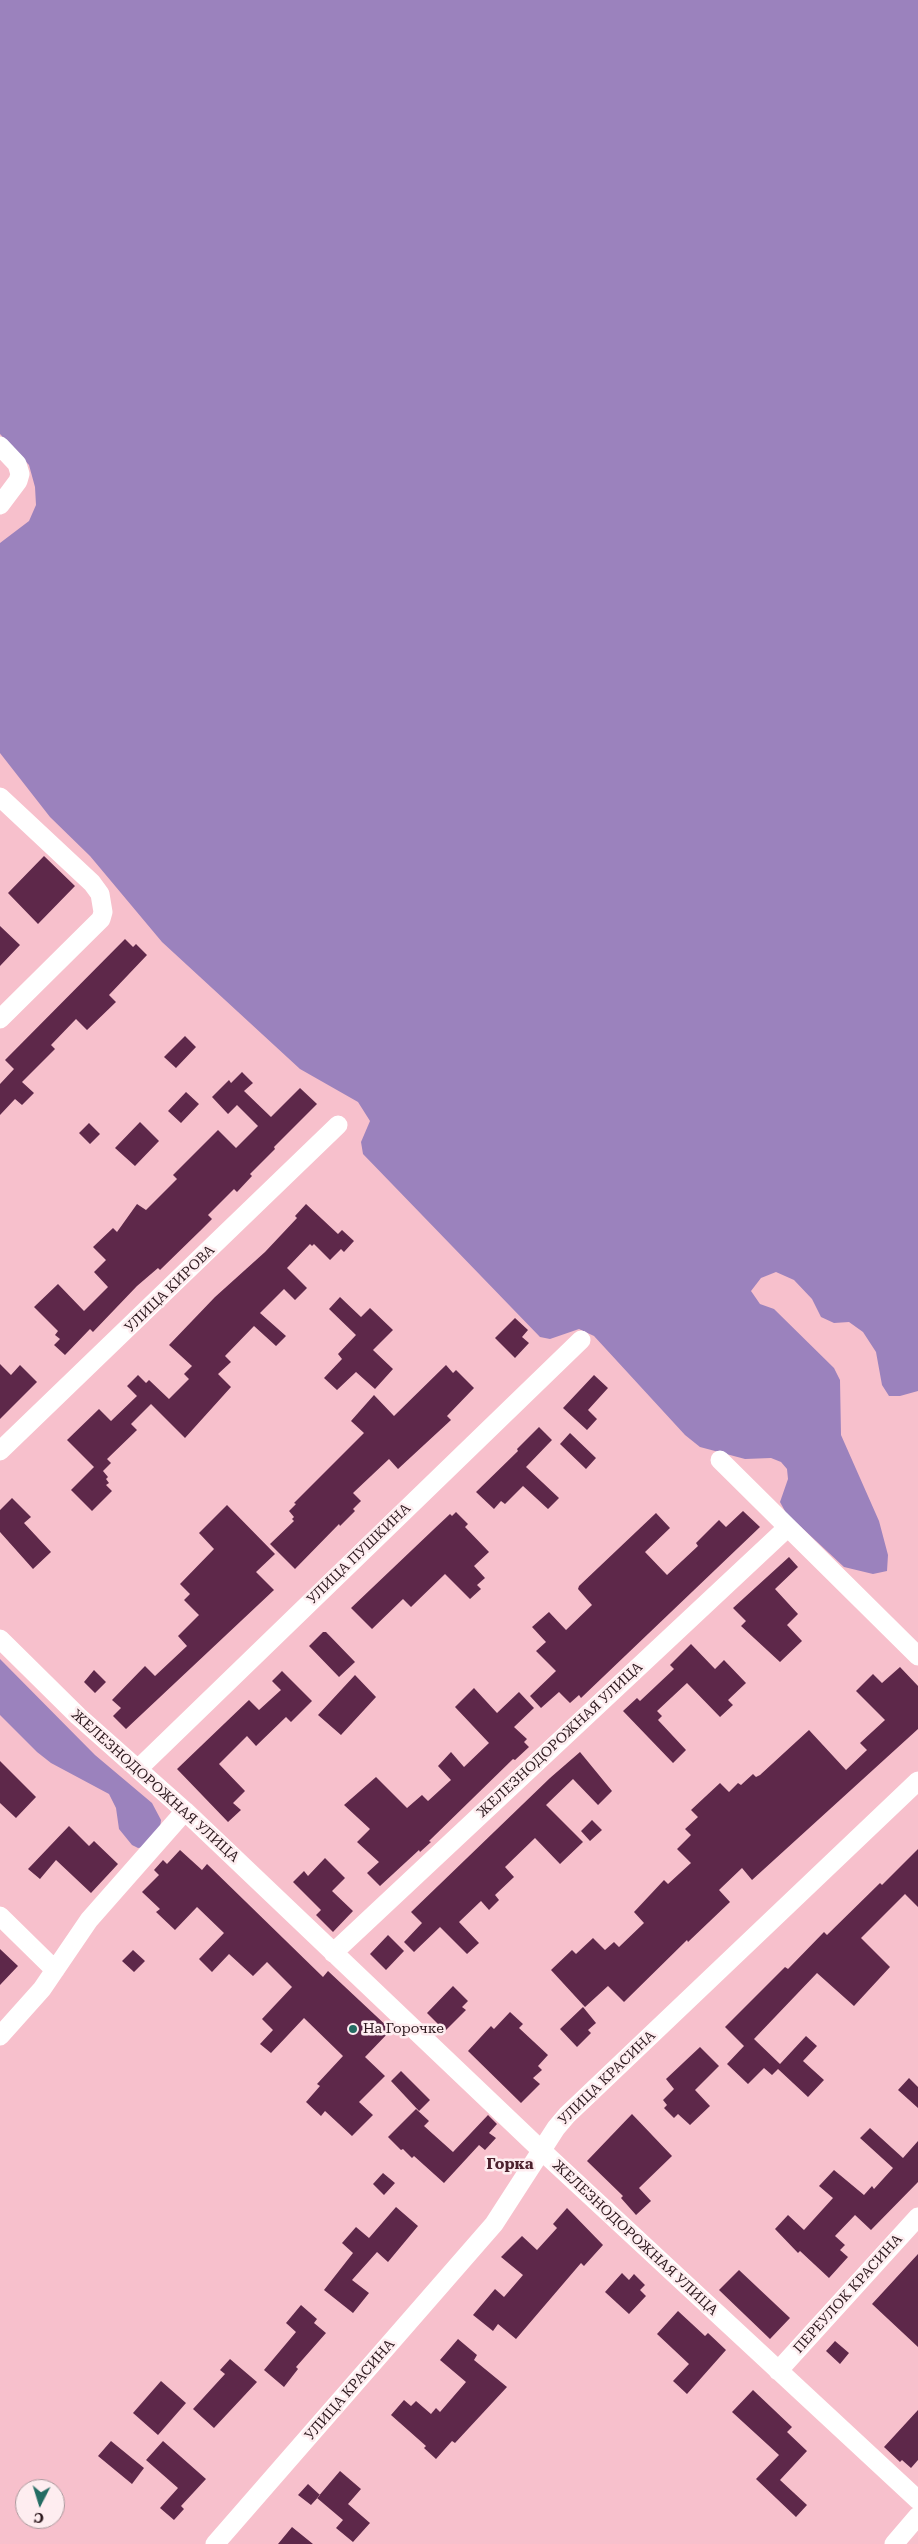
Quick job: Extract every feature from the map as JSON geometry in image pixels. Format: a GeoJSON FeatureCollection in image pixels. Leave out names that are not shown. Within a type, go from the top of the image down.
{"type":"FeatureCollection","features":[{"type":"Feature","properties":{"kind":"street"},"geometry":{"type":"LineString","coordinates":[[0,505],[18,481],[17,464],[6,452]]}},
{"type":"Feature","properties":{"kind":"street"},"geometry":{"type":"LineString","coordinates":[[0,797],[92,883],[102,904],[101,918],[0,1019]]}},
{"type":"Feature","properties":{"kind":"street","name":"УЛИЦА КИРОВА"},"geometry":{"type":"LineString","coordinates":[[0,1451],[338,1125]]}},
{"type":"Feature","properties":{"kind":"street","name":"УЛИЦА ПУШКИНА"},"geometry":{"type":"LineString","coordinates":[[138,1769],[581,1340]]}},
{"type":"Feature","properties":{"kind":"street"},"geometry":{"type":"LineString","coordinates":[[720,1460],[786,1528],[918,1656]]}},
{"type":"Feature","properties":{"kind":"street","name":"ЖЕЛЕЗНОДОРОЖНАЯ УЛИЦА"},"geometry":{"type":"LineString","coordinates":[[333,1953],[786,1528]]}},
{"type":"Feature","properties":{"kind":"street","name":"ЖЕЛЕЗНОДОРОЖНАЯ УЛИЦА"},"geometry":{"type":"LineString","coordinates":[[0,1640],[78,1716],[185,1811],[541,2150],[918,2500]]}},
{"type":"Feature","properties":{"kind":"street","name":"УЛИЦА КРАСИНА"},"geometry":{"type":"LineString","coordinates":[[215,2544],[494,2224],[513,2197],[541,2150],[567,2115],[918,1781]]}},
{"type":"Feature","properties":{"kind":"street"},"geometry":{"type":"LineString","coordinates":[[0,2036],[56,1970],[89,1920],[185,1811]]}},
{"type":"Feature","properties":{"kind":"street"},"geometry":{"type":"LineString","coordinates":[[0,1916],[56,1970]]}},
{"type":"Feature","properties":{"kind":"street","name":"ПЕРЕУЛОК КРАСИНА"},"geometry":{"type":"LineString","coordinates":[[778,2371],[918,2217]]}},
{"type":"Feature","properties":{"kind":"street"},"geometry":{"type":"LineString","coordinates":[[894,2544],[918,2516]]}},
{"type":"Feature","properties":{"kind":"shaded area"},"geometry":{"type":"Polygon","coordinates":[[[0,0],[918,0],[918,1391],[900,1396],[889,1396],[882,1385],[876,1352],[863,1332],[849,1322],[834,1323],[821,1317],[812,1299],[794,1280],[776,1272],[761,1278],[751,1291],[760,1304],[774,1309],[834,1368],[840,1380],[841,1435],[879,1521],[888,1555],[887,1571],[873,1574],[844,1567],[786,1513],[780,1502],[788,1479],[787,1469],[781,1462],[771,1458],[745,1459],[700,1447],[685,1435],[594,1336],[579,1329],[550,1339],[540,1337],[363,1154],[361,1142],[370,1121],[358,1102],[300,1069],[162,942],[90,856],[50,817],[0,753],[0,543],[29,521],[36,505],[35,487],[29,465],[0,434],[0,0]]]}},
{"type":"Feature","properties":{"kind":"shaded area"},"geometry":{"type":"Polygon","coordinates":[[[0,1659],[95,1755],[152,1803],[161,1820],[160,1828],[144,1847],[138,1848],[132,1845],[119,1829],[116,1808],[109,1794],[51,1763],[37,1752],[0,1715],[0,1659]]]}},
{"type":"Feature","properties":{"kind":"building"},"geometry":{"type":"Polygon","coordinates":[[[44,856],[75,886],[38,924],[8,893],[44,856]]]}},
{"type":"Feature","properties":{"kind":"building"},"geometry":{"type":"Polygon","coordinates":[[[0,926],[20,945],[0,966],[0,926]]]}},
{"type":"Feature","properties":{"kind":"building"},"geometry":{"type":"Polygon","coordinates":[[[125,939],[133,947],[136,944],[147,955],[109,995],[116,1002],[87,1030],[76,1019],[51,1045],[55,1049],[22,1082],[34,1093],[22,1105],[15,1099],[0,1115],[0,1084],[14,1069],[5,1060],[125,939]]]}},
{"type":"Feature","properties":{"kind":"building"},"geometry":{"type":"Polygon","coordinates":[[[185,1036],[196,1047],[176,1068],[164,1057],[185,1036]]]}},
{"type":"Feature","properties":{"kind":"building"},"geometry":{"type":"Polygon","coordinates":[[[242,1072],[253,1083],[244,1091],[271,1117],[300,1088],[317,1104],[274,1147],[275,1149],[250,1174],[252,1176],[237,1192],[234,1189],[208,1215],[212,1219],[200,1231],[160,1270],[158,1268],[137,1286],[93,1332],[90,1329],[65,1355],[54,1345],[60,1339],[55,1335],[58,1331],[34,1307],[58,1284],[84,1311],[108,1287],[94,1272],[106,1260],[93,1247],[113,1228],[117,1232],[137,1204],[146,1210],[177,1179],[173,1175],[218,1130],[236,1148],[258,1126],[237,1105],[228,1114],[212,1097],[229,1080],[231,1083],[242,1072]]]}},
{"type":"Feature","properties":{"kind":"building"},"geometry":{"type":"Polygon","coordinates":[[[186,1092],[199,1104],[181,1123],[168,1111],[186,1092]]]}},
{"type":"Feature","properties":{"kind":"building"},"geometry":{"type":"Polygon","coordinates":[[[140,1122],[159,1141],[135,1166],[115,1148],[140,1122]]]}},
{"type":"Feature","properties":{"kind":"building"},"geometry":{"type":"Polygon","coordinates":[[[89,1123],[100,1134],[90,1144],[79,1133],[89,1123]]]}},
{"type":"Feature","properties":{"kind":"building"},"geometry":{"type":"Polygon","coordinates":[[[306,1204],[338,1234],[342,1230],[354,1241],[344,1252],[341,1249],[330,1260],[314,1244],[312,1246],[310,1244],[287,1268],[307,1288],[295,1300],[284,1289],[260,1313],[286,1336],[276,1346],[254,1326],[225,1356],[231,1362],[218,1374],[231,1387],[185,1438],[151,1404],[131,1424],[137,1430],[107,1459],[111,1463],[103,1471],[108,1477],[106,1479],[109,1483],[106,1485],[112,1491],[92,1511],[71,1490],[94,1467],[67,1440],[99,1409],[111,1421],[137,1396],[127,1386],[138,1375],[146,1383],[149,1380],[169,1399],[189,1379],[184,1374],[192,1366],[169,1345],[215,1297],[265,1252],[297,1218],[295,1216],[306,1204]]]}},
{"type":"Feature","properties":{"kind":"building"},"geometry":{"type":"Polygon","coordinates":[[[340,1297],[361,1317],[370,1308],[393,1330],[373,1350],[393,1369],[375,1389],[356,1372],[337,1390],[324,1378],[342,1359],[338,1354],[356,1335],[329,1309],[340,1297]]]}},
{"type":"Feature","properties":{"kind":"building"},"geometry":{"type":"Polygon","coordinates":[[[515,1318],[528,1330],[522,1337],[529,1343],[515,1358],[495,1338],[515,1318]]]}},
{"type":"Feature","properties":{"kind":"building"},"geometry":{"type":"Polygon","coordinates":[[[0,1364],[11,1375],[20,1365],[37,1382],[0,1419],[0,1364]]]}},
{"type":"Feature","properties":{"kind":"building"},"geometry":{"type":"Polygon","coordinates":[[[446,1365],[453,1373],[456,1370],[474,1388],[447,1416],[451,1420],[398,1469],[389,1459],[353,1493],[361,1501],[353,1509],[355,1511],[340,1526],[339,1524],[295,1569],[270,1544],[294,1521],[292,1519],[294,1517],[289,1511],[296,1504],[294,1503],[364,1433],[351,1421],[374,1395],[394,1416],[446,1365]]]}},
{"type":"Feature","properties":{"kind":"building"},"geometry":{"type":"Polygon","coordinates":[[[594,1375],[608,1388],[588,1410],[597,1419],[587,1430],[563,1408],[594,1375]]]}},
{"type":"Feature","properties":{"kind":"building"},"geometry":{"type":"Polygon","coordinates":[[[539,1427],[552,1440],[526,1467],[559,1498],[548,1509],[523,1486],[505,1504],[501,1501],[494,1509],[476,1492],[518,1451],[517,1449],[539,1427]]]}},
{"type":"Feature","properties":{"kind":"building"},"geometry":{"type":"Polygon","coordinates":[[[570,1433],[596,1458],[586,1469],[560,1444],[570,1433]]]}},
{"type":"Feature","properties":{"kind":"building"},"geometry":{"type":"Polygon","coordinates":[[[12,1498],[31,1517],[24,1523],[51,1552],[33,1569],[0,1532],[0,1510],[12,1498]]]}},
{"type":"Feature","properties":{"kind":"building"},"geometry":{"type":"Polygon","coordinates":[[[227,1505],[275,1554],[256,1572],[274,1590],[126,1729],[113,1716],[121,1708],[112,1700],[145,1666],[155,1676],[187,1646],[178,1636],[199,1615],[184,1600],[190,1594],[180,1584],[214,1549],[199,1533],[227,1505]]]}},
{"type":"Feature","properties":{"kind":"building"},"geometry":{"type":"Polygon","coordinates":[[[743,1511],[760,1527],[581,1698],[579,1695],[570,1703],[559,1692],[541,1708],[530,1696],[556,1671],[536,1651],[546,1642],[532,1627],[549,1612],[566,1630],[592,1605],[578,1589],[579,1586],[656,1513],[670,1528],[645,1552],[667,1575],[698,1546],[696,1543],[719,1520],[726,1527],[743,1511]]]}},
{"type":"Feature","properties":{"kind":"building"},"geometry":{"type":"Polygon","coordinates":[[[456,1512],[468,1524],[465,1527],[489,1552],[474,1566],[485,1578],[477,1585],[481,1589],[470,1599],[445,1574],[411,1607],[403,1599],[372,1629],[351,1608],[450,1514],[452,1516],[456,1512]]]}},
{"type":"Feature","properties":{"kind":"building"},"geometry":{"type":"Polygon","coordinates":[[[789,1557],[798,1567],[775,1589],[798,1614],[787,1625],[802,1641],[780,1662],[741,1626],[746,1621],[733,1608],[789,1557]]]}},
{"type":"Feature","properties":{"kind":"building"},"geometry":{"type":"Polygon","coordinates":[[[323,1632],[326,1632],[355,1662],[339,1677],[309,1646],[323,1632]]]}},
{"type":"Feature","properties":{"kind":"building"},"geometry":{"type":"Polygon","coordinates":[[[691,1644],[715,1669],[724,1660],[746,1683],[728,1700],[733,1705],[720,1717],[687,1683],[657,1711],[662,1716],[658,1720],[686,1750],[673,1763],[623,1711],[637,1698],[640,1701],[674,1669],[670,1665],[691,1644]]]}},
{"type":"Feature","properties":{"kind":"building"},"geometry":{"type":"Polygon","coordinates":[[[900,1667],[918,1686],[918,1729],[752,1880],[742,1868],[719,1890],[730,1902],[688,1942],[687,1940],[624,2002],[608,1986],[585,2007],[551,1970],[572,1950],[576,1954],[593,1938],[605,1950],[614,1942],[619,1947],[644,1923],[634,1912],[664,1880],[668,1884],[691,1863],[677,1849],[691,1835],[685,1829],[698,1817],[691,1810],[720,1783],[729,1792],[738,1783],[741,1785],[753,1774],[756,1777],[760,1775],[809,1730],[846,1770],[867,1750],[860,1743],[885,1720],[856,1691],[873,1674],[882,1683],[900,1667]]]}},
{"type":"Feature","properties":{"kind":"building"},"geometry":{"type":"Polygon","coordinates":[[[94,1670],[106,1682],[95,1693],[84,1682],[94,1670]]]}},
{"type":"Feature","properties":{"kind":"building"},"geometry":{"type":"Polygon","coordinates":[[[282,1671],[312,1701],[291,1722],[286,1717],[256,1746],[247,1736],[219,1764],[245,1791],[233,1803],[241,1810],[228,1822],[177,1769],[249,1700],[259,1710],[281,1690],[272,1681],[282,1671]]]}},
{"type":"Feature","properties":{"kind":"building"},"geometry":{"type":"Polygon","coordinates":[[[355,1675],[376,1697],[341,1735],[318,1715],[355,1675]]]}},
{"type":"Feature","properties":{"kind":"building"},"geometry":{"type":"Polygon","coordinates":[[[474,1688],[497,1713],[519,1692],[534,1708],[514,1727],[527,1739],[524,1742],[529,1747],[515,1760],[513,1759],[429,1841],[431,1842],[420,1852],[419,1850],[380,1886],[367,1873],[379,1862],[357,1842],[370,1829],[344,1805],[376,1777],[407,1808],[422,1795],[428,1801],[451,1780],[438,1766],[451,1752],[464,1767],[489,1743],[455,1707],[474,1688]]]}},
{"type":"Feature","properties":{"kind":"building"},"geometry":{"type":"Polygon","coordinates":[[[580,1752],[612,1791],[598,1805],[573,1779],[546,1805],[583,1842],[560,1864],[535,1838],[505,1867],[514,1877],[495,1895],[499,1900],[489,1910],[481,1901],[459,1922],[479,1943],[467,1954],[440,1927],[414,1952],[404,1942],[422,1923],[411,1912],[550,1778],[580,1752]]]}},
{"type":"Feature","properties":{"kind":"building"},"geometry":{"type":"Polygon","coordinates":[[[0,1761],[36,1797],[16,1818],[0,1803],[0,1761]]]}},
{"type":"Feature","properties":{"kind":"building"},"geometry":{"type":"Polygon","coordinates":[[[592,1820],[602,1830],[590,1841],[581,1831],[592,1820]]]}},
{"type":"Feature","properties":{"kind":"building"},"geometry":{"type":"Polygon","coordinates":[[[69,1826],[89,1846],[94,1841],[118,1864],[91,1893],[56,1860],[40,1879],[28,1869],[69,1826]]]}},
{"type":"Feature","properties":{"kind":"building"},"geometry":{"type":"Polygon","coordinates":[[[918,1849],[918,1907],[905,1894],[861,1938],[890,1967],[854,2006],[817,1973],[754,2039],[780,2064],[806,2036],[817,2046],[803,2061],[824,2080],[808,2097],[778,2069],[772,2075],[764,2068],[748,2084],[727,2064],[744,2046],[725,2027],[785,1967],[788,1969],[824,1932],[827,1935],[918,1849]]]}},
{"type":"Feature","properties":{"kind":"building"},"geometry":{"type":"Polygon","coordinates":[[[180,1850],[202,1870],[207,1864],[323,1977],[328,1971],[391,2030],[365,2057],[385,2076],[359,2102],[373,2115],[352,2136],[325,2111],[321,2116],[306,2102],[320,2086],[317,2084],[343,2056],[304,2018],[271,2053],[260,2044],[273,2030],[262,2019],[292,1987],[267,1962],[253,1976],[229,1954],[212,1972],[199,1959],[224,1933],[197,1907],[175,1930],[156,1912],[160,1909],[142,1892],[159,1875],[154,1870],[163,1860],[167,1864],[180,1850]]]}},
{"type":"Feature","properties":{"kind":"building"},"geometry":{"type":"Polygon","coordinates":[[[325,1858],[345,1878],[332,1891],[353,1911],[333,1932],[316,1915],[321,1910],[293,1882],[304,1871],[308,1876],[325,1858]]]}},
{"type":"Feature","properties":{"kind":"building"},"geometry":{"type":"Polygon","coordinates":[[[388,1935],[404,1951],[386,1970],[370,1954],[388,1935]]]}},
{"type":"Feature","properties":{"kind":"building"},"geometry":{"type":"Polygon","coordinates":[[[0,1949],[18,1966],[0,1985],[0,1949]]]}},
{"type":"Feature","properties":{"kind":"building"},"geometry":{"type":"Polygon","coordinates":[[[133,1950],[145,1961],[134,1972],[122,1961],[133,1950]]]}},
{"type":"Feature","properties":{"kind":"building"},"geometry":{"type":"Polygon","coordinates":[[[453,1986],[468,2001],[462,2007],[466,2010],[445,2031],[427,2013],[453,1986]]]}},
{"type":"Feature","properties":{"kind":"building"},"geometry":{"type":"Polygon","coordinates":[[[583,2007],[596,2023],[588,2030],[591,2033],[577,2047],[560,2029],[583,2007]]]}},
{"type":"Feature","properties":{"kind":"building"},"geometry":{"type":"Polygon","coordinates":[[[510,2012],[523,2024],[519,2028],[548,2055],[538,2066],[542,2070],[533,2078],[540,2084],[521,2103],[468,2051],[491,2026],[494,2029],[510,2012]]]}},
{"type":"Feature","properties":{"kind":"building"},"geometry":{"type":"Polygon","coordinates":[[[700,2047],[719,2066],[695,2090],[710,2106],[690,2125],[678,2114],[674,2118],[664,2108],[667,2105],[663,2100],[674,2089],[666,2079],[700,2047]]]}},
{"type":"Feature","properties":{"kind":"building"},"geometry":{"type":"Polygon","coordinates":[[[401,2071],[430,2100],[419,2111],[391,2081],[401,2071]]]}},
{"type":"Feature","properties":{"kind":"building"},"geometry":{"type":"Polygon","coordinates":[[[909,2078],[918,2087],[918,2108],[898,2090],[909,2078]]]}},
{"type":"Feature","properties":{"kind":"building"},"geometry":{"type":"Polygon","coordinates":[[[416,2109],[429,2121],[424,2126],[453,2152],[488,2115],[497,2124],[489,2133],[496,2138],[485,2150],[479,2145],[444,2183],[414,2156],[412,2158],[403,2149],[401,2150],[388,2137],[416,2109]]]}},
{"type":"Feature","properties":{"kind":"building"},"geometry":{"type":"Polygon","coordinates":[[[632,2114],[672,2156],[639,2188],[651,2201],[636,2215],[621,2198],[623,2196],[587,2161],[632,2114]]]}},
{"type":"Feature","properties":{"kind":"building"},"geometry":{"type":"Polygon","coordinates":[[[870,2128],[903,2158],[918,2141],[918,2182],[871,2230],[855,2215],[835,2236],[845,2245],[840,2250],[848,2257],[829,2278],[800,2251],[798,2253],[775,2229],[788,2215],[804,2230],[833,2198],[819,2186],[834,2170],[864,2195],[872,2186],[874,2189],[893,2168],[860,2138],[870,2128]]]}},
{"type":"Feature","properties":{"kind":"building"},"geometry":{"type":"Polygon","coordinates":[[[383,2173],[395,2183],[384,2195],[373,2184],[383,2173]]]}},
{"type":"Feature","properties":{"kind":"building"},"geometry":{"type":"Polygon","coordinates":[[[396,2207],[418,2226],[388,2262],[377,2252],[352,2280],[369,2293],[353,2313],[324,2290],[353,2253],[342,2243],[356,2227],[369,2238],[396,2207]]]}},
{"type":"Feature","properties":{"kind":"building"},"geometry":{"type":"Polygon","coordinates":[[[567,2208],[603,2245],[584,2266],[581,2263],[516,2339],[498,2324],[493,2331],[473,2315],[495,2289],[504,2297],[523,2275],[501,2257],[522,2236],[537,2250],[557,2228],[553,2224],[567,2208]]]}},
{"type":"Feature","properties":{"kind":"building"},"geometry":{"type":"Polygon","coordinates":[[[918,2254],[918,2347],[872,2304],[918,2254]]]}},
{"type":"Feature","properties":{"kind":"building"},"geometry":{"type":"Polygon","coordinates":[[[739,2270],[790,2318],[770,2339],[719,2290],[739,2270]]]}},
{"type":"Feature","properties":{"kind":"building"},"geometry":{"type":"Polygon","coordinates":[[[622,2273],[629,2280],[634,2274],[645,2285],[640,2290],[646,2296],[629,2314],[605,2292],[622,2273]]]}},
{"type":"Feature","properties":{"kind":"building"},"geometry":{"type":"Polygon","coordinates":[[[301,2305],[317,2319],[314,2323],[326,2333],[296,2367],[298,2369],[284,2387],[264,2370],[296,2332],[286,2323],[301,2305]]]}},
{"type":"Feature","properties":{"kind":"building"},"geometry":{"type":"Polygon","coordinates":[[[678,2311],[705,2336],[708,2333],[726,2350],[687,2394],[673,2381],[689,2364],[657,2334],[678,2311]]]}},
{"type":"Feature","properties":{"kind":"building"},"geometry":{"type":"Polygon","coordinates":[[[458,2339],[477,2355],[474,2360],[507,2387],[455,2443],[452,2441],[436,2459],[424,2448],[426,2446],[391,2415],[404,2400],[411,2406],[416,2401],[431,2414],[436,2408],[440,2412],[466,2382],[440,2360],[458,2339]]]}},
{"type":"Feature","properties":{"kind":"building"},"geometry":{"type":"Polygon","coordinates":[[[835,2341],[849,2353],[840,2364],[826,2351],[835,2341]]]}},
{"type":"Feature","properties":{"kind":"building"},"geometry":{"type":"Polygon","coordinates":[[[230,2359],[257,2382],[214,2428],[193,2409],[225,2374],[220,2370],[230,2359]]]}},
{"type":"Feature","properties":{"kind":"building"},"geometry":{"type":"Polygon","coordinates":[[[161,2381],[186,2403],[158,2435],[133,2413],[161,2381]]]}},
{"type":"Feature","properties":{"kind":"building"},"geometry":{"type":"Polygon","coordinates":[[[753,2390],[792,2427],[787,2432],[807,2451],[780,2480],[807,2505],[796,2517],[756,2479],[779,2455],[732,2412],[753,2390]]]}},
{"type":"Feature","properties":{"kind":"building"},"geometry":{"type":"Polygon","coordinates":[[[918,2410],[918,2460],[911,2468],[902,2460],[900,2462],[884,2447],[918,2410]]]}},
{"type":"Feature","properties":{"kind":"building"},"geometry":{"type":"Polygon","coordinates":[[[111,2441],[144,2468],[132,2484],[98,2456],[111,2441]]]}},
{"type":"Feature","properties":{"kind":"building"},"geometry":{"type":"Polygon","coordinates":[[[163,2441],[206,2479],[181,2506],[184,2509],[174,2520],[160,2508],[178,2488],[146,2460],[163,2441]]]}},
{"type":"Feature","properties":{"kind":"building"},"geometry":{"type":"Polygon","coordinates":[[[340,2471],[361,2489],[348,2504],[370,2523],[353,2542],[336,2528],[343,2520],[317,2498],[340,2471]]]}},
{"type":"Feature","properties":{"kind":"building"},"geometry":{"type":"Polygon","coordinates":[[[308,2484],[320,2495],[311,2505],[298,2495],[308,2484]]]}},
{"type":"Feature","properties":{"kind":"building"},"geometry":{"type":"Polygon","coordinates":[[[292,2527],[313,2544],[278,2544],[292,2527]]]}},
{"type":"Feature","properties":{"kind":"place","name":"На Горочке"},"geometry":{"type":"Point","coordinates":[353,2029]}},
{"type":"Feature","properties":{"kind":"district","name":"Горка"},"geometry":{"type":"Point","coordinates":[510,2165]}}]}
